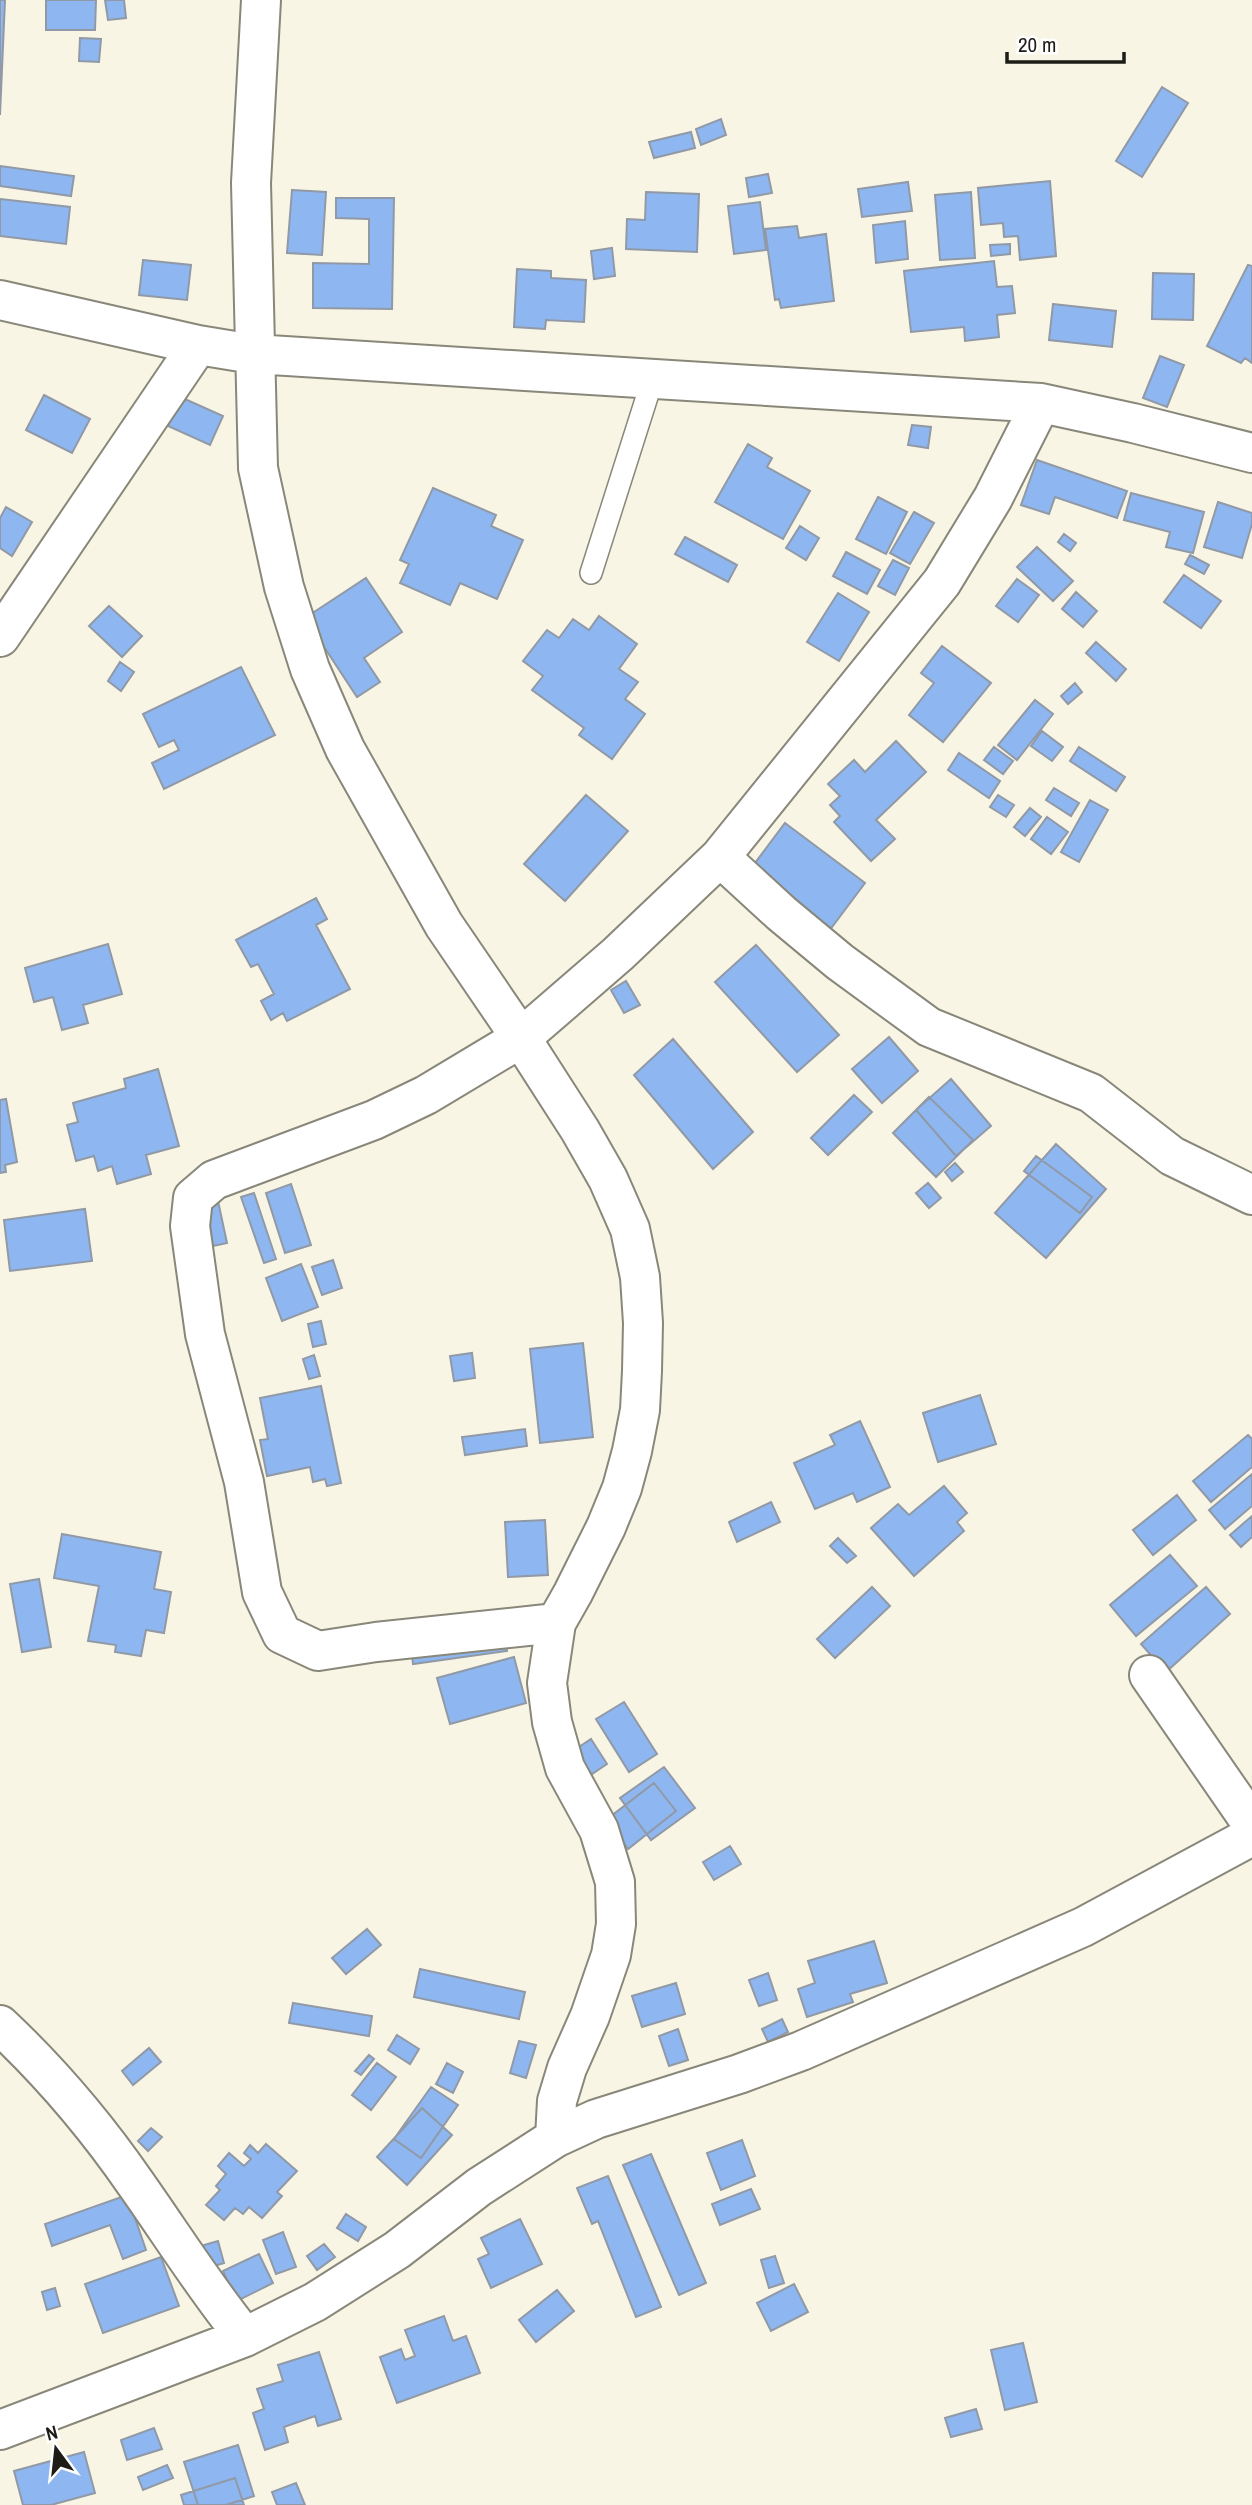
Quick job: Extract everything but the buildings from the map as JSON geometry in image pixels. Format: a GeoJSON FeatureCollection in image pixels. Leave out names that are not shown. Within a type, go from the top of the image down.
{"type":"FeatureCollection","features":[{"type":"Feature","properties":{"kind":"street"},"geometry":{"type":"LineString","coordinates":[[261,0],[251,183],[253,355],[258,468],[284,587],[310,669],[345,749],[443,925],[521,1038],[608,1179],[630,1229],[640,1276],[643,1323],[640,1410],[632,1451],[622,1488],[606,1527],[556,1623],[547,1683],[552,1722],[565,1768],[599,1830],[615,1882],[616,1924],[611,1955],[557,2101],[555,2138]]}},
{"type":"Feature","properties":{"kind":"street"},"geometry":{"type":"LineString","coordinates":[[0,300],[253,355],[1041,403],[1252,453]]}},
{"type":"Feature","properties":{"kind":"street"},"geometry":{"type":"LineString","coordinates":[[0,637],[198,345]]}},
{"type":"Feature","properties":{"kind":"street"},"geometry":{"type":"LineString","coordinates":[[556,1623],[376,1642],[318,1651],[282,1634],[262,1592],[244,1482],[205,1334],[190,1226],[193,1198],[214,1180],[384,1115],[426,1096],[521,1038],[618,954],[720,857],[942,582],[993,498],[1041,403]]}},
{"type":"Feature","properties":{"kind":"street"},"geometry":{"type":"LineString","coordinates":[[720,857],[780,913],[840,962],[929,1027],[1091,1093],[1172,1156],[1252,1195]]}},
{"type":"Feature","properties":{"kind":"street"},"geometry":{"type":"LineString","coordinates":[[1150,1675],[1252,1824]]}},
{"type":"Feature","properties":{"kind":"street"},"geometry":{"type":"LineString","coordinates":[[0,2430],[245,2337],[316,2302],[397,2250],[479,2188],[555,2138],[596,2119],[739,2074],[814,2046],[1083,1927],[1252,1836]]}},
{"type":"Feature","properties":{"kind":"street"},"geometry":{"type":"LineString","coordinates":[[0,2025],[73,2100],[107,2143],[215,2301],[245,2337]]}},
{"type":"Feature","properties":{"kind":"lane"},"geometry":{"type":"LineString","coordinates":[[591,573],[652,381]]}}]}
